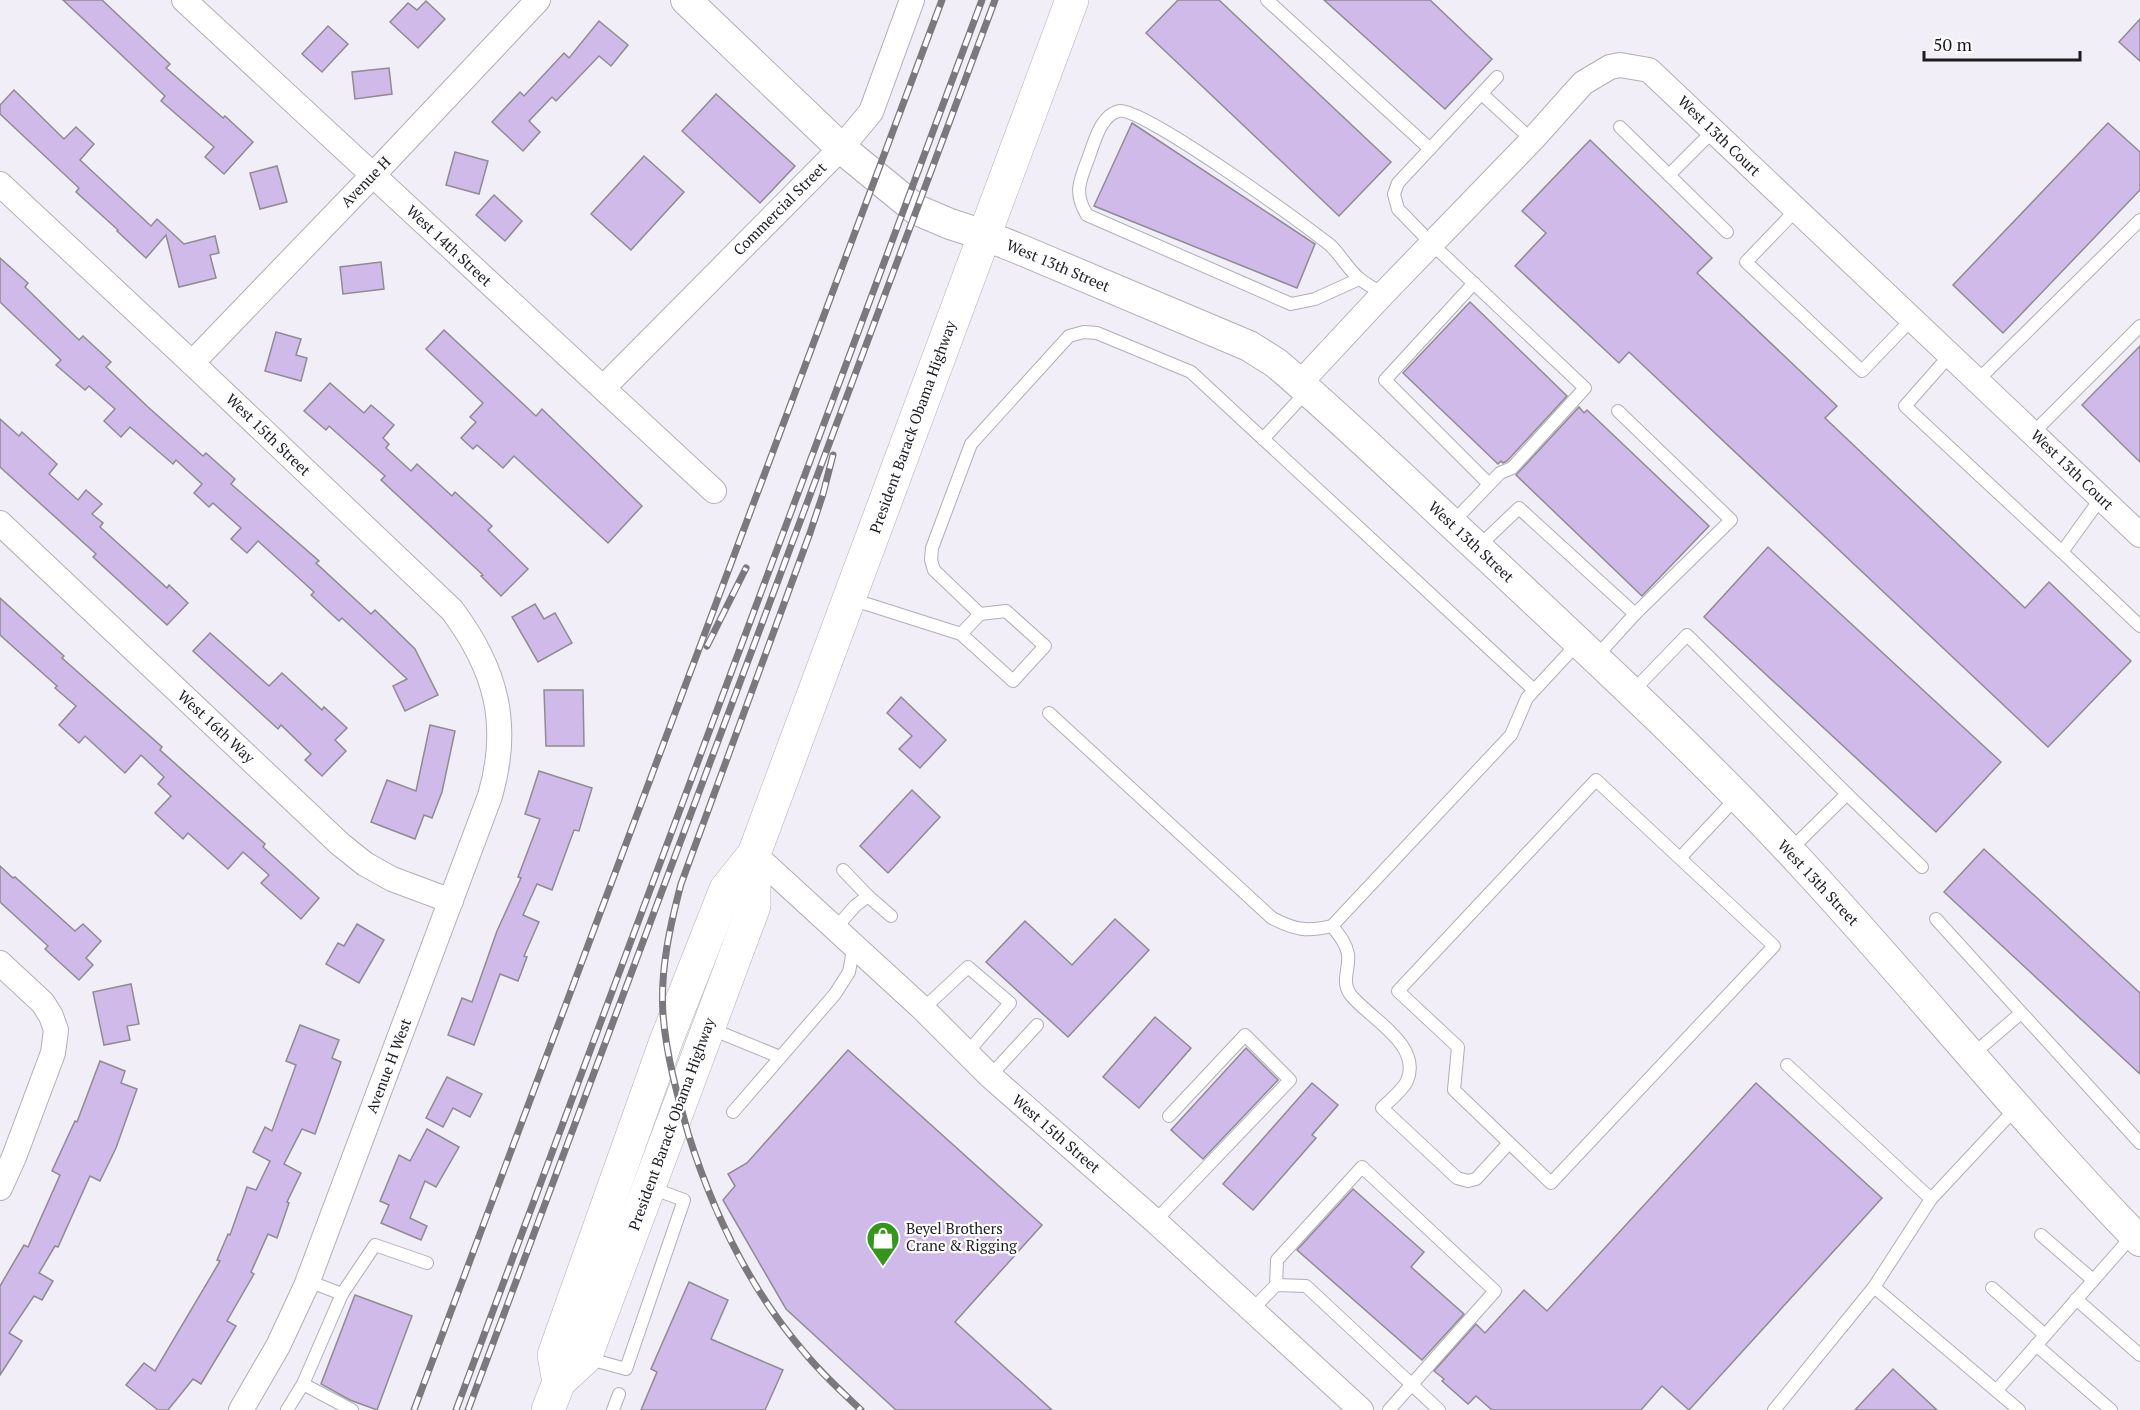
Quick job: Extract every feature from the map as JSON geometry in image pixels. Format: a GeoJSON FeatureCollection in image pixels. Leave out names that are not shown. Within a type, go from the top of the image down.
{"type":"FeatureCollection","features":[{"type":"Feature","properties":{"kind":"main road","name":"President Barack Obama Highway"},"geometry":{"type":"LineString","coordinates":[[554,1396],[554,1355],[666,1041],[726,890],[754,854],[1072,0]]}},
{"type":"Feature","properties":{"kind":"main road","name":"President Barack Obama Highway"},"geometry":{"type":"LineString","coordinates":[[554,1396],[585,1358],[754,906],[754,854]]}},
{"type":"Feature","properties":{"kind":"street","name":"West 14th Street"},"geometry":{"type":"LineString","coordinates":[[184,0],[714,491]]}},
{"type":"Feature","properties":{"kind":"street","name":"Avenue H"},"geometry":{"type":"LineString","coordinates":[[192,363],[538,0]]}},
{"type":"Feature","properties":{"kind":"street","name":"West 13th Street"},"geometry":{"type":"LineString","coordinates":[[686,0],[841,148],[917,210],[984,235],[1249,346],[1276,363],[1452,524],[1694,752],[1874,944],[2016,1108],[2137,1238]]}},
{"type":"Feature","properties":{"kind":"street","name":"Commercial Street"},"geometry":{"type":"LineString","coordinates":[[603,388],[841,148],[871,112],[912,0]]}},
{"type":"Feature","properties":{"kind":"street","name":"West 13th Court"},"geometry":{"type":"LineString","coordinates":[[1304,387],[1383,294],[1433,245],[1583,83],[1620,65],[1649,70],[2140,535]]}},
{"type":"Feature","properties":{"kind":"street","name":"West 15th Street"},"geometry":{"type":"LineString","coordinates":[[0,184],[452,610],[470,634],[484,661],[498,710]]}},
{"type":"Feature","properties":{"kind":"street","name":"West 16th Way"},"geometry":{"type":"LineString","coordinates":[[0,523],[340,844],[365,864],[392,879],[451,902]]}},
{"type":"Feature","properties":{"kind":"street","name":"Avenue H West"},"geometry":{"type":"LineString","coordinates":[[241,1410],[278,1346],[308,1281],[451,902],[495,782],[499,751],[498,710]]}},
{"type":"Feature","properties":{"kind":"street","name":"West 15th Street"},"geometry":{"type":"LineString","coordinates":[[754,854],[923,1009],[990,1076],[1155,1221],[1361,1410]]}},
{"type":"Feature","properties":{"kind":"street"},"geometry":{"type":"LineString","coordinates":[[0,963],[43,1003],[56,1030],[53,1053],[0,1188]]}},
{"type":"Feature","properties":{"kind":"lane"},"geometry":{"type":"LineString","coordinates":[[1267,0],[1430,148]]}},
{"type":"Feature","properties":{"kind":"lane"},"geometry":{"type":"LineString","coordinates":[[1452,524],[1500,473],[1512,468],[1585,388],[1433,245],[1398,209],[1394,194],[1398,183],[1497,77]]}},
{"type":"Feature","properties":{"kind":"lane"},"geometry":{"type":"LineString","coordinates":[[1482,94],[1532,140]]}},
{"type":"Feature","properties":{"kind":"lane"},"geometry":{"type":"LineString","coordinates":[[1359,279],[1315,298],[1291,304],[1087,215],[1079,201],[1080,179],[1102,124],[1109,116],[1119,111],[1131,112],[1179,139],[1332,247],[1359,279],[1383,294]]}},
{"type":"Feature","properties":{"kind":"lane"},"geometry":{"type":"LineString","coordinates":[[1620,127],[1727,232]]}},
{"type":"Feature","properties":{"kind":"lane"},"geometry":{"type":"LineString","coordinates":[[1669,175],[1713,131]]}},
{"type":"Feature","properties":{"kind":"lane"},"geometry":{"type":"LineString","coordinates":[[1796,210],[1746,262],[1862,371],[1912,320]]}},
{"type":"Feature","properties":{"kind":"lane"},"geometry":{"type":"LineString","coordinates":[[1977,381],[2140,220]]}},
{"type":"Feature","properties":{"kind":"lane"},"geometry":{"type":"LineString","coordinates":[[1474,283],[1385,380],[1490,484]]}},
{"type":"Feature","properties":{"kind":"lane"},"geometry":{"type":"LineString","coordinates":[[2033,433],[2140,326]]}},
{"type":"Feature","properties":{"kind":"lane"},"geometry":{"type":"LineString","coordinates":[[980,614],[934,570],[931,560],[932,548],[971,444],[1069,336],[1084,332],[1097,333],[1191,372],[1534,690]]}},
{"type":"Feature","properties":{"kind":"lane"},"geometry":{"type":"LineString","coordinates":[[1950,355],[1905,406],[2140,626]]}},
{"type":"Feature","properties":{"kind":"lane"},"geometry":{"type":"LineString","coordinates":[[1263,438],[1304,387]]}},
{"type":"Feature","properties":{"kind":"lane"},"geometry":{"type":"LineString","coordinates":[[1049,713],[1272,918],[1291,928],[1313,931],[1332,926],[1511,735],[1527,698],[1534,690],[1635,614],[1731,520],[1618,411]]}},
{"type":"Feature","properties":{"kind":"lane"},"geometry":{"type":"LineString","coordinates":[[2062,552],[2101,498]]}},
{"type":"Feature","properties":{"kind":"lane"},"geometry":{"type":"LineString","coordinates":[[1477,548],[1519,508],[1635,614]]}},
{"type":"Feature","properties":{"kind":"lane"},"geometry":{"type":"LineString","coordinates":[[849,598],[961,634],[1013,681],[1045,646],[1006,610],[980,614],[961,634]]}},
{"type":"Feature","properties":{"kind":"lane"},"geometry":{"type":"LineString","coordinates":[[1632,693],[1687,635],[1922,867]]}},
{"type":"Feature","properties":{"kind":"lane"},"geometry":{"type":"LineString","coordinates":[[1596,780],[1774,946],[1551,1183],[1509,1143],[1454,1090],[1458,1047],[1398,991],[1596,780]]}},
{"type":"Feature","properties":{"kind":"lane"},"geometry":{"type":"LineString","coordinates":[[1789,851],[1847,794]]}},
{"type":"Feature","properties":{"kind":"lane"},"geometry":{"type":"LineString","coordinates":[[1680,858],[1737,797]]}},
{"type":"Feature","properties":{"kind":"lane"},"geometry":{"type":"LineString","coordinates":[[843,870],[891,916]]}},
{"type":"Feature","properties":{"kind":"lane"},"geometry":{"type":"LineString","coordinates":[[835,929],[855,906],[868,896]]}},
{"type":"Feature","properties":{"kind":"lane"},"geometry":{"type":"LineString","coordinates":[[1936,920],[2140,1143]]}},
{"type":"Feature","properties":{"kind":"lane"},"geometry":{"type":"LineString","coordinates":[[1332,926],[1342,939],[1348,953],[1345,979],[1349,993],[1398,1040],[1406,1054],[1409,1068],[1407,1081],[1382,1108],[1457,1178],[1476,1179],[1509,1143]]}},
{"type":"Feature","properties":{"kind":"lane"},"geometry":{"type":"LineString","coordinates":[[733,1112],[835,994],[849,972],[854,945]]}},
{"type":"Feature","properties":{"kind":"lane"},"geometry":{"type":"LineString","coordinates":[[923,1009],[968,967],[1010,1003],[967,1053]]}},
{"type":"Feature","properties":{"kind":"lane"},"geometry":{"type":"LineString","coordinates":[[1971,1056],[2021,1013]]}},
{"type":"Feature","properties":{"kind":"lane"},"geometry":{"type":"LineString","coordinates":[[990,1076],[1037,1025]]}},
{"type":"Feature","properties":{"kind":"lane"},"geometry":{"type":"LineString","coordinates":[[708,1027],[780,1057]]}},
{"type":"Feature","properties":{"kind":"lane"},"geometry":{"type":"LineString","coordinates":[[1155,1221],[1290,1080],[1245,1035],[1169,1116]]}},
{"type":"Feature","properties":{"kind":"lane"},"geometry":{"type":"LineString","coordinates":[[1786,1065],[1931,1199]]}},
{"type":"Feature","properties":{"kind":"lane"},"geometry":{"type":"LineString","coordinates":[[1774,1410],[1874,1287],[1931,1199],[2016,1108]]}},
{"type":"Feature","properties":{"kind":"lane"},"geometry":{"type":"LineString","coordinates":[[1252,1310],[1276,1285],[1277,1260],[1362,1167],[1495,1291],[1389,1410]]}},
{"type":"Feature","properties":{"kind":"lane"},"geometry":{"type":"LineString","coordinates":[[2041,1235],[2093,1280]]}},
{"type":"Feature","properties":{"kind":"lane"},"geometry":{"type":"LineString","coordinates":[[1997,1390],[2093,1280],[2137,1238]]}},
{"type":"Feature","properties":{"kind":"lane"},"geometry":{"type":"LineString","coordinates":[[287,1410],[303,1383],[342,1294],[375,1245],[427,1263]]}},
{"type":"Feature","properties":{"kind":"lane"},"geometry":{"type":"LineString","coordinates":[[308,1281],[342,1294]]}},
{"type":"Feature","properties":{"kind":"lane"},"geometry":{"type":"LineString","coordinates":[[1276,1285],[1306,1286],[1440,1410]]}},
{"type":"Feature","properties":{"kind":"lane"},"geometry":{"type":"LineString","coordinates":[[1874,1287],[2019,1410]]}},
{"type":"Feature","properties":{"kind":"lane"},"geometry":{"type":"LineString","coordinates":[[1992,1288],[2045,1335]]}},
{"type":"Feature","properties":{"kind":"lane"},"geometry":{"type":"LineString","coordinates":[[2076,1299],[2140,1355]]}},
{"type":"Feature","properties":{"kind":"lane"},"geometry":{"type":"LineString","coordinates":[[2036,1345],[2110,1410]]}},
{"type":"Feature","properties":{"kind":"lane"},"geometry":{"type":"LineString","coordinates":[[303,1383],[352,1410]]}},
{"type":"Feature","properties":{"kind":"lane"},"geometry":{"type":"LineString","coordinates":[[613,1410],[619,1394]]}},
{"type":"Feature","properties":{"kind":"building"},"geometry":{"type":"Polygon","coordinates":[[[63,0],[102,0],[170,64],[166,68],[253,142],[224,174],[205,157],[214,147],[161,101],[165,96],[63,0]]]}},
{"type":"Feature","properties":{"kind":"building"},"geometry":{"type":"Polygon","coordinates":[[[1178,0],[1219,0],[1391,162],[1339,216],[1146,33],[1178,0]]]}},
{"type":"Feature","properties":{"kind":"building"},"geometry":{"type":"Polygon","coordinates":[[[1324,0],[1430,0],[1492,59],[1445,109],[1324,0]]]}},
{"type":"Feature","properties":{"kind":"building"},"geometry":{"type":"Polygon","coordinates":[[[426,1],[445,19],[418,48],[390,22],[408,3],[417,10],[426,1]]]}},
{"type":"Feature","properties":{"kind":"building"},"geometry":{"type":"Polygon","coordinates":[[[2140,19],[2140,61],[2119,42],[2140,19]]]}},
{"type":"Feature","properties":{"kind":"building"},"geometry":{"type":"Polygon","coordinates":[[[599,21],[628,45],[611,66],[599,56],[556,101],[552,97],[529,121],[540,132],[523,151],[492,122],[520,92],[524,96],[564,53],[569,58],[599,21]]]}},
{"type":"Feature","properties":{"kind":"building"},"geometry":{"type":"Polygon","coordinates":[[[328,26],[348,44],[322,72],[302,54],[328,26]]]}},
{"type":"Feature","properties":{"kind":"building"},"geometry":{"type":"Polygon","coordinates":[[[389,68],[392,94],[355,99],[352,72],[389,68]]]}},
{"type":"Feature","properties":{"kind":"building"},"geometry":{"type":"Polygon","coordinates":[[[14,90],[64,139],[76,127],[94,144],[80,160],[151,226],[157,219],[184,244],[215,236],[219,253],[210,255],[216,278],[179,287],[166,235],[146,258],[76,192],[79,188],[0,114],[0,105],[14,90]]]}},
{"type":"Feature","properties":{"kind":"building"},"geometry":{"type":"Polygon","coordinates":[[[716,94],[795,166],[760,203],[682,131],[716,94]]]}},
{"type":"Feature","properties":{"kind":"building"},"geometry":{"type":"Polygon","coordinates":[[[1132,123],[1315,244],[1297,288],[1094,206],[1132,123]]]}},
{"type":"Feature","properties":{"kind":"building"},"geometry":{"type":"Polygon","coordinates":[[[2108,123],[2140,152],[2140,190],[2003,333],[1953,285],[2108,123]]]}},
{"type":"Feature","properties":{"kind":"building"},"geometry":{"type":"Polygon","coordinates":[[[1590,140],[1712,258],[1697,273],[1837,406],[1825,418],[2025,608],[2049,582],[2131,661],[2048,747],[1629,352],[1619,363],[1515,266],[1546,233],[1522,211],[1590,140]]]}},
{"type":"Feature","properties":{"kind":"building"},"geometry":{"type":"Polygon","coordinates":[[[455,152],[488,161],[479,194],[446,185],[455,152]]]}},
{"type":"Feature","properties":{"kind":"building"},"geometry":{"type":"Polygon","coordinates":[[[644,156],[684,192],[631,250],[591,214],[644,156]]]}},
{"type":"Feature","properties":{"kind":"building"},"geometry":{"type":"Polygon","coordinates":[[[277,166],[287,202],[260,209],[250,173],[277,166]]]}},
{"type":"Feature","properties":{"kind":"building"},"geometry":{"type":"Polygon","coordinates":[[[494,195],[522,221],[505,241],[476,215],[494,195]]]}},
{"type":"Feature","properties":{"kind":"building"},"geometry":{"type":"Polygon","coordinates":[[[0,258],[28,283],[25,287],[79,340],[83,336],[111,362],[106,367],[148,407],[203,456],[206,453],[235,479],[231,484],[319,561],[316,563],[371,614],[375,610],[415,649],[438,695],[405,711],[393,686],[407,679],[342,618],[339,621],[311,595],[314,592],[258,541],[247,553],[231,539],[241,528],[213,503],[209,507],[194,493],[202,484],[176,460],[173,464],[130,427],[121,437],[104,421],[115,409],[89,386],[85,390],[56,365],[61,360],[0,302],[0,258]]]}},
{"type":"Feature","properties":{"kind":"building"},"geometry":{"type":"Polygon","coordinates":[[[381,262],[384,289],[343,294],[340,267],[381,262]]]}},
{"type":"Feature","properties":{"kind":"building"},"geometry":{"type":"Polygon","coordinates":[[[1470,302],[1567,396],[1507,461],[1503,463],[1501,461],[1498,464],[1403,373],[1470,302]]]}},
{"type":"Feature","properties":{"kind":"building"},"geometry":{"type":"Polygon","coordinates":[[[444,330],[536,416],[542,409],[642,506],[608,543],[514,456],[503,468],[477,445],[473,449],[461,438],[476,422],[470,417],[483,403],[426,349],[444,330]]]}},
{"type":"Feature","properties":{"kind":"building"},"geometry":{"type":"Polygon","coordinates":[[[276,332],[301,339],[296,355],[307,358],[301,381],[265,371],[276,332]]]}},
{"type":"Feature","properties":{"kind":"building"},"geometry":{"type":"Polygon","coordinates":[[[2140,346],[2140,462],[2082,405],[2140,346]]]}},
{"type":"Feature","properties":{"kind":"building"},"geometry":{"type":"Polygon","coordinates":[[[330,383],[364,413],[371,405],[394,425],[383,438],[389,444],[386,448],[411,471],[417,464],[452,496],[455,492],[492,526],[488,530],[528,569],[501,596],[481,576],[483,575],[381,480],[385,476],[329,426],[326,430],[304,411],[330,383]]]}},
{"type":"Feature","properties":{"kind":"building"},"geometry":{"type":"Polygon","coordinates":[[[1579,407],[1584,413],[1587,410],[1709,526],[1642,596],[1516,475],[1579,407]]]}},
{"type":"Feature","properties":{"kind":"building"},"geometry":{"type":"Polygon","coordinates":[[[0,419],[19,436],[22,432],[57,464],[49,474],[78,500],[86,490],[102,504],[92,514],[103,523],[100,527],[167,588],[169,585],[188,603],[167,625],[93,557],[96,554],[0,467],[0,419]]]}},
{"type":"Feature","properties":{"kind":"building"},"geometry":{"type":"Polygon","coordinates":[[[1768,547],[2001,762],[1936,832],[1704,617],[1768,547]]]}},
{"type":"Feature","properties":{"kind":"building"},"geometry":{"type":"Polygon","coordinates":[[[0,598],[64,656],[62,658],[162,747],[160,750],[265,844],[263,847],[319,898],[301,919],[261,883],[269,875],[243,852],[228,869],[188,833],[183,839],[155,813],[171,796],[158,784],[164,777],[141,755],[125,773],[85,736],[79,743],[59,725],[76,706],[0,635],[0,598]]]}},
{"type":"Feature","properties":{"kind":"building"},"geometry":{"type":"Polygon","coordinates":[[[535,604],[544,619],[555,613],[572,643],[538,662],[512,617],[535,604]]]}},
{"type":"Feature","properties":{"kind":"building"},"geometry":{"type":"Polygon","coordinates":[[[210,633],[269,686],[282,673],[322,710],[324,707],[347,728],[335,740],[346,751],[322,776],[305,760],[311,754],[281,725],[278,729],[193,651],[210,633]]]}},
{"type":"Feature","properties":{"kind":"building"},"geometry":{"type":"Polygon","coordinates":[[[544,690],[583,690],[584,746],[546,746],[544,690]]]}},
{"type":"Feature","properties":{"kind":"building"},"geometry":{"type":"Polygon","coordinates":[[[901,697],[946,740],[920,768],[899,749],[912,736],[887,713],[901,697]]]}},
{"type":"Feature","properties":{"kind":"building"},"geometry":{"type":"Polygon","coordinates":[[[430,725],[455,731],[442,792],[432,818],[424,815],[415,839],[371,822],[387,780],[416,791],[430,725]]]}},
{"type":"Feature","properties":{"kind":"building"},"geometry":{"type":"Polygon","coordinates":[[[539,771],[592,788],[579,831],[574,830],[552,890],[537,884],[523,915],[539,922],[524,956],[527,957],[518,981],[500,974],[474,1045],[448,1035],[462,998],[472,1002],[497,931],[521,878],[518,877],[540,819],[525,814],[539,771]]]}},
{"type":"Feature","properties":{"kind":"building"},"geometry":{"type":"Polygon","coordinates":[[[912,790],[940,817],[888,873],[860,846],[912,790]]]}},
{"type":"Feature","properties":{"kind":"building"},"geometry":{"type":"Polygon","coordinates":[[[1984,849],[2140,993],[2140,1074],[1944,892],[1984,849]]]}},
{"type":"Feature","properties":{"kind":"building"},"geometry":{"type":"Polygon","coordinates":[[[0,866],[75,931],[83,924],[101,941],[86,958],[93,965],[79,980],[45,949],[48,946],[0,902],[0,866]]]}},
{"type":"Feature","properties":{"kind":"building"},"geometry":{"type":"Polygon","coordinates":[[[1115,919],[1149,950],[1068,1037],[986,962],[1025,921],[1072,965],[1115,919]]]}},
{"type":"Feature","properties":{"kind":"building"},"geometry":{"type":"Polygon","coordinates":[[[357,924],[384,940],[359,983],[326,964],[338,943],[344,946],[357,924]]]}},
{"type":"Feature","properties":{"kind":"building"},"geometry":{"type":"Polygon","coordinates":[[[131,984],[139,1024],[127,1026],[130,1040],[104,1045],[93,992],[131,984]]]}},
{"type":"Feature","properties":{"kind":"building"},"geometry":{"type":"Polygon","coordinates":[[[1155,1017],[1191,1048],[1139,1108],[1103,1077],[1155,1017]]]}},
{"type":"Feature","properties":{"kind":"building"},"geometry":{"type":"Polygon","coordinates":[[[300,1025],[339,1040],[332,1058],[341,1062],[315,1134],[302,1129],[284,1164],[301,1173],[287,1202],[289,1203],[277,1238],[268,1234],[251,1272],[254,1274],[227,1321],[236,1326],[201,1384],[193,1379],[168,1410],[158,1410],[126,1385],[144,1363],[155,1371],[220,1261],[217,1260],[228,1234],[230,1235],[247,1187],[256,1190],[270,1161],[253,1152],[265,1127],[272,1131],[296,1065],[286,1061],[300,1025]]]}},
{"type":"Feature","properties":{"kind":"building"},"geometry":{"type":"Polygon","coordinates":[[[1246,1048],[1278,1080],[1203,1159],[1171,1130],[1246,1048]]]}},
{"type":"Feature","properties":{"kind":"building","name":"Beyel Brothers Crane & Rigging"},"geometry":{"type":"Polygon","coordinates":[[[848,1050],[1042,1225],[955,1322],[1052,1410],[896,1410],[786,1309],[723,1200],[735,1186],[728,1174],[747,1163],[848,1050]]]}},
{"type":"Feature","properties":{"kind":"building"},"geometry":{"type":"Polygon","coordinates":[[[100,1061],[125,1071],[121,1083],[137,1089],[116,1148],[100,1181],[90,1176],[58,1247],[55,1246],[39,1273],[53,1281],[42,1300],[34,1296],[9,1333],[22,1341],[0,1375],[0,1286],[24,1245],[28,1247],[60,1175],[52,1171],[75,1121],[77,1122],[100,1061]]]}},
{"type":"Feature","properties":{"kind":"building"},"geometry":{"type":"Polygon","coordinates":[[[447,1077],[482,1094],[470,1117],[453,1108],[443,1127],[426,1118],[447,1077]]]}},
{"type":"Feature","properties":{"kind":"building"},"geometry":{"type":"Polygon","coordinates":[[[1312,1083],[1338,1105],[1312,1135],[1316,1138],[1253,1210],[1223,1184],[1312,1083]]]}},
{"type":"Feature","properties":{"kind":"building"},"geometry":{"type":"Polygon","coordinates":[[[1756,1083],[1882,1198],[1689,1410],[1662,1386],[1641,1410],[1492,1410],[1476,1396],[1468,1404],[1442,1381],[1444,1379],[1434,1371],[1476,1324],[1485,1333],[1524,1290],[1547,1311],[1756,1083]]]}},
{"type":"Feature","properties":{"kind":"building"},"geometry":{"type":"Polygon","coordinates":[[[427,1129],[459,1147],[436,1187],[425,1181],[410,1218],[427,1226],[421,1240],[381,1223],[389,1205],[380,1201],[399,1155],[410,1161],[427,1129]]]}},
{"type":"Feature","properties":{"kind":"building"},"geometry":{"type":"Polygon","coordinates":[[[1353,1189],[1424,1252],[1411,1267],[1464,1314],[1422,1360],[1297,1250],[1353,1189]]]}},
{"type":"Feature","properties":{"kind":"building"},"geometry":{"type":"Polygon","coordinates":[[[689,1282],[728,1300],[711,1339],[783,1370],[765,1410],[641,1410],[657,1372],[651,1369],[689,1282]]]}},
{"type":"Feature","properties":{"kind":"building"},"geometry":{"type":"Polygon","coordinates":[[[355,1295],[412,1316],[377,1410],[350,1400],[321,1384],[355,1295]]]}},
{"type":"Feature","properties":{"kind":"building"},"geometry":{"type":"Polygon","coordinates":[[[1893,1369],[1937,1410],[1855,1410],[1893,1369]]]}},
{"type":"Feature","properties":{"kind":"railway"},"geometry":{"type":"LineString","coordinates":[[414,1410],[942,0]]}},
{"type":"Feature","properties":{"kind":"railway"},"geometry":{"type":"LineString","coordinates":[[456,1410],[982,0]]}},
{"type":"Feature","properties":{"kind":"railway"},"geometry":{"type":"LineString","coordinates":[[468,1410],[995,0]]}},
{"type":"Feature","properties":{"kind":"railway"},"geometry":{"type":"LineString","coordinates":[[833,455],[810,533],[681,884],[667,948],[662,998],[672,1074],[688,1133],[721,1221],[750,1276],[784,1327],[817,1367],[861,1410]]}},
{"type":"Feature","properties":{"kind":"railway"},"geometry":{"type":"LineString","coordinates":[[707,646],[746,568]]}},
{"type":"Feature","properties":{"kind":"place","name":"Beyel Brothers Crane & Rigging"},"geometry":{"type":"Point","coordinates":[883,1267]}}]}
